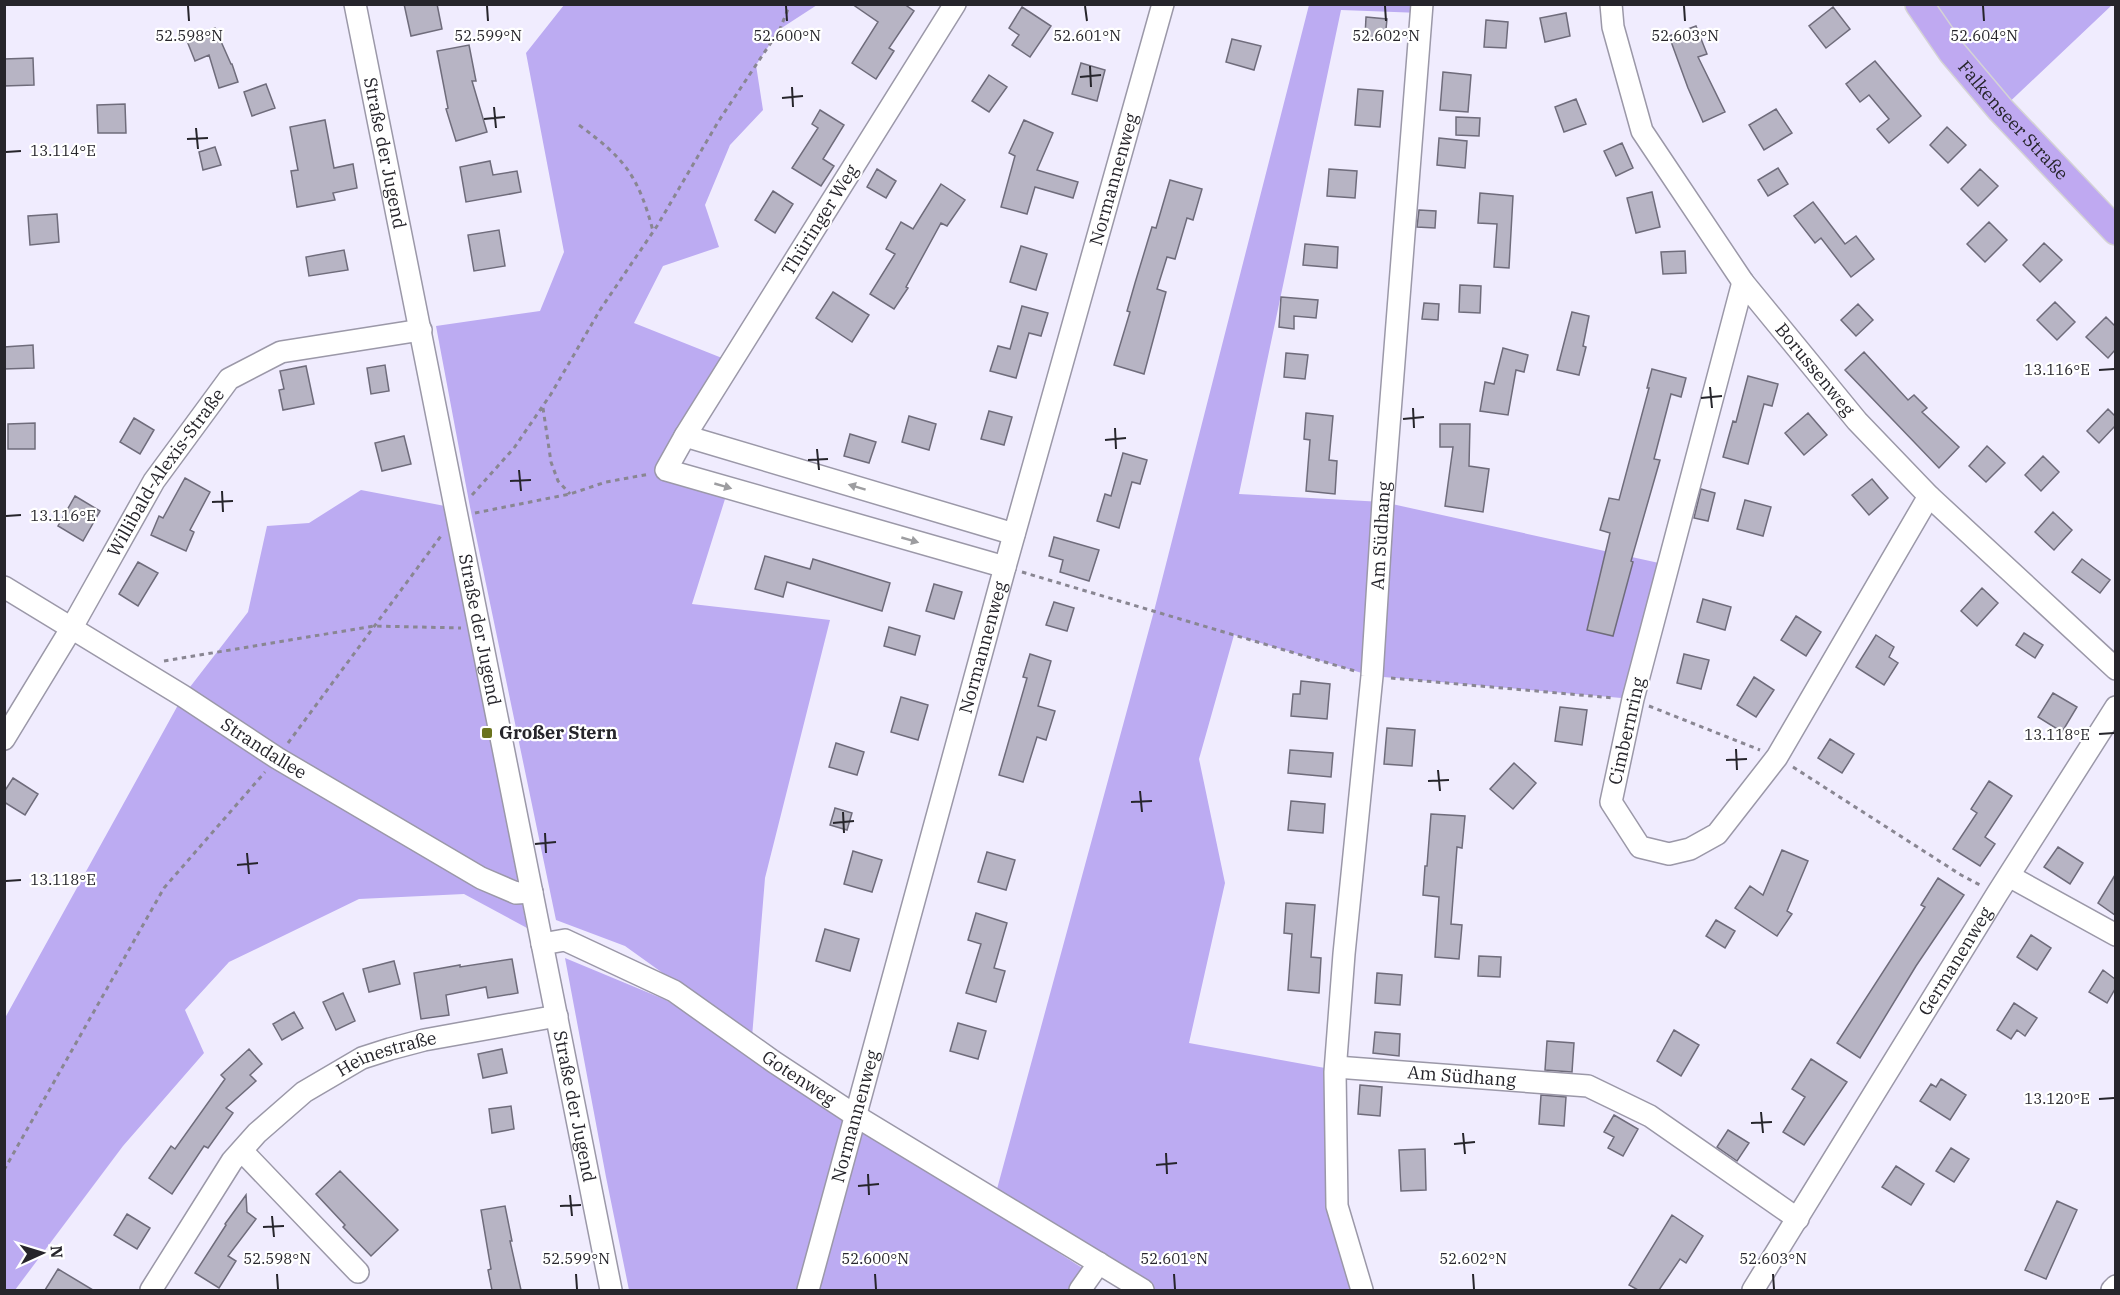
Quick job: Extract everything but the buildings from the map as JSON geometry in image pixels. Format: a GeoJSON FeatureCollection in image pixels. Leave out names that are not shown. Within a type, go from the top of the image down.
{"type":"FeatureCollection","features":[{"type":"Feature","properties":{"kind":"main road","name":"Falkenseer Straße"},"geometry":{"type":"LineString","coordinates":[[1919,4],[1953,52],[2001,110],[2115,231]]}},
{"type":"Feature","properties":{"kind":"street","name":"Straße der Jugend"},"geometry":{"type":"LineString","coordinates":[[355,4],[611,1290]]}},
{"type":"Feature","properties":{"kind":"street","name":"Thüringer Weg"},"geometry":{"type":"LineString","coordinates":[[666,470],[955,4]]}},
{"type":"Feature","properties":{"kind":"street","name":"Normannenweg"},"geometry":{"type":"LineString","coordinates":[[808,1290],[1014,534],[1162,4]]}},
{"type":"Feature","properties":{"kind":"street","name":"Am Südhang"},"geometry":{"type":"LineString","coordinates":[[1362,1290],[1337,1206],[1336,1067],[1344,954],[1372,676],[1383,502],[1422,4]]}},
{"type":"Feature","properties":{"kind":"street","name":"Borussenweg"},"geometry":{"type":"LineString","coordinates":[[1611,4],[1613,27],[1642,131],[1743,282],[1857,421],[1929,496],[2115,669]]}},
{"type":"Feature","properties":{"kind":"street","name":"Cimbernring"},"geometry":{"type":"LineString","coordinates":[[1743,282],[1633,699],[1611,802],[1640,847],[1669,854],[1690,849],[1717,834],[1777,757],[1929,496]]}},
{"type":"Feature","properties":{"kind":"street","name":"Willibald-Alexis-Straße"},"geometry":{"type":"LineString","coordinates":[[4,740],[71,629],[154,481],[229,380],[281,352],[421,330]]}},
{"type":"Feature","properties":{"kind":"street"},"geometry":{"type":"LineString","coordinates":[[685,436],[1014,534]]}},
{"type":"Feature","properties":{"kind":"street"},"geometry":{"type":"LineString","coordinates":[[666,470],[1005,567]]}},
{"type":"Feature","properties":{"kind":"street","name":"Strandallee"},"geometry":{"type":"LineString","coordinates":[[4,587],[183,696],[277,758],[481,878],[516,893],[532,892]]}},
{"type":"Feature","properties":{"kind":"street","name":"Germanenweg"},"geometry":{"type":"LineString","coordinates":[[1753,1290],[1997,894],[2115,708]]}},
{"type":"Feature","properties":{"kind":"street"},"geometry":{"type":"LineString","coordinates":[[2009,876],[2115,935]]}},
{"type":"Feature","properties":{"kind":"street","name":"Gotenweg"},"geometry":{"type":"LineString","coordinates":[[542,944],[565,940],[674,991],[774,1062],[856,1116],[1143,1290]]}},
{"type":"Feature","properties":{"kind":"street","name":"Heinestraße"},"geometry":{"type":"LineString","coordinates":[[151,1290],[222,1176],[257,1133],[304,1092],[362,1058],[423,1040],[557,1016]]}},
{"type":"Feature","properties":{"kind":"street","name":"Am Südhang"},"geometry":{"type":"LineString","coordinates":[[1336,1067],[1588,1086],[1650,1116],[1798,1218]]}},
{"type":"Feature","properties":{"kind":"street"},"geometry":{"type":"LineString","coordinates":[[242,1151],[358,1272]]}},
{"type":"Feature","properties":{"kind":"street"},"geometry":{"type":"LineString","coordinates":[[1080,1290],[1099,1263]]}},
{"type":"Feature","properties":{"kind":"street"},"geometry":{"type":"LineString","coordinates":[[2112,1290],[2115,1286]]}},
{"type":"Feature","properties":{"kind":"path"},"geometry":{"type":"LineString","coordinates":[[4,1170],[164,888],[277,758],[458,513],[514,448],[543,406],[600,310],[653,232],[718,122],[780,29],[790,4]]}},
{"type":"Feature","properties":{"kind":"path"},"geometry":{"type":"LineString","coordinates":[[579,126],[608,147],[629,170],[638,184],[653,232]]}},
{"type":"Feature","properties":{"kind":"path"},"geometry":{"type":"LineString","coordinates":[[543,406],[551,462],[558,482],[570,494]]}},
{"type":"Feature","properties":{"kind":"path"},"geometry":{"type":"LineString","coordinates":[[458,513],[479,513],[570,494],[606,482],[666,470]]}},
{"type":"Feature","properties":{"kind":"path"},"geometry":{"type":"LineString","coordinates":[[1005,567],[1372,676],[1633,699],[1777,757],[1961,875],[1997,894]]}},
{"type":"Feature","properties":{"kind":"path"},"geometry":{"type":"LineString","coordinates":[[133,666],[374,626],[481,628]]}},
{"type":"Feature","properties":{"kind":"shaded area"},"geometry":{"type":"Polygon","coordinates":[[[564,5],[817,5],[780,29],[756,65],[763,110],[730,145],[705,205],[719,247],[663,266],[634,323],[722,358],[657,471],[725,499],[692,604],[830,620],[765,878],[752,1037],[625,946],[556,920],[470,507],[436,326],[540,311],[564,252],[526,53],[564,5]]]}},
{"type":"Feature","properties":{"kind":"shaded area"},"geometry":{"type":"Polygon","coordinates":[[[1309,5],[1422,5],[1421,13],[1341,10],[1239,494],[1383,502],[1668,565],[1633,699],[1372,676],[1234,635],[1199,759],[1225,883],[1189,1043],[1325,1068],[1326,1207],[1354,1290],[1155,1290],[997,1189],[1154,611],[1309,5]]]}},
{"type":"Feature","properties":{"kind":"shaded area"},"geometry":{"type":"Polygon","coordinates":[[[1919,5],[2112,5],[2001,110],[1919,5]]]}},
{"type":"Feature","properties":{"kind":"shaded area"},"geometry":{"type":"Polygon","coordinates":[[[361,490],[445,506],[527,928],[464,894],[359,899],[229,962],[185,1010],[204,1053],[123,1146],[15,1290],[5,1290],[5,1018],[183,696],[248,612],[267,526],[309,523],[361,490]]]}},
{"type":"Feature","properties":{"kind":"shaded area"},"geometry":{"type":"Polygon","coordinates":[[[565,958],[666,1000],[849,1115],[799,1290],[629,1290],[565,958]]]}},
{"type":"Feature","properties":{"kind":"shaded area"},"geometry":{"type":"Polygon","coordinates":[[[864,1128],[1087,1271],[1074,1290],[819,1290],[864,1128]]]}},
{"type":"Feature","properties":{"kind":"place","name":"Großer Stern"},"geometry":{"type":"Point","coordinates":[487,733]}}]}
